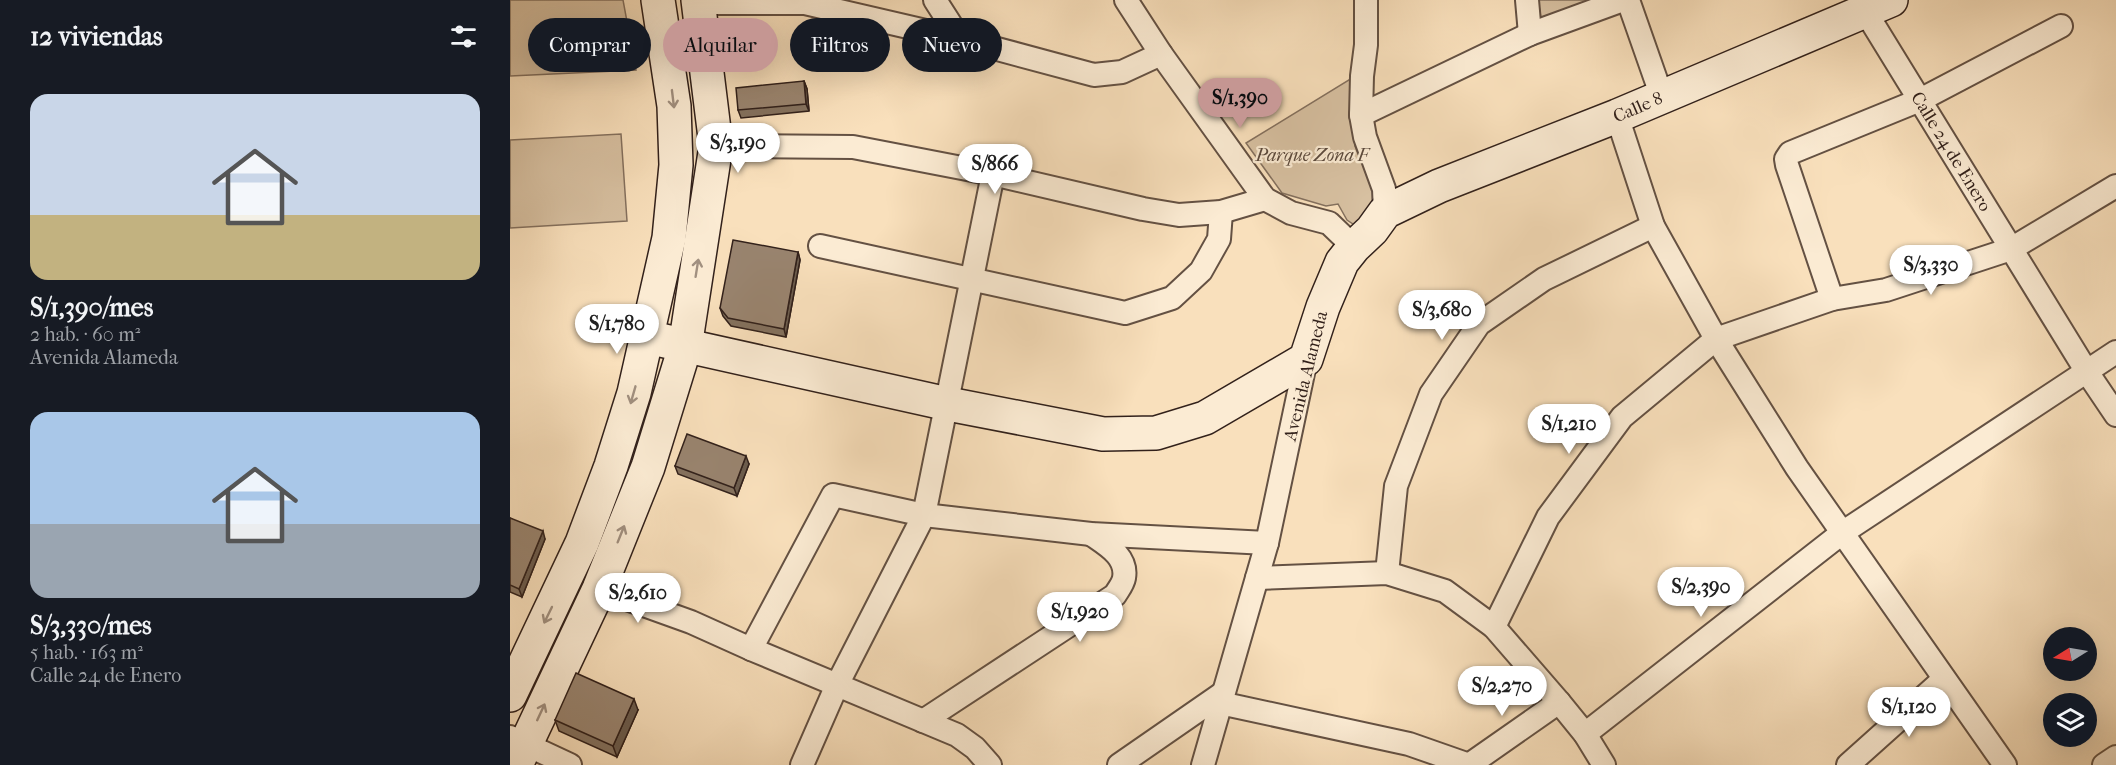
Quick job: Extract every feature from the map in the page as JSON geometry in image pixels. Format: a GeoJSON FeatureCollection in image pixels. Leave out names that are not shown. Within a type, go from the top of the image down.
{"type":"FeatureCollection","features":[{"type":"Feature","properties":{"kind":"main road"},"geometry":{"type":"LineString","coordinates":[[510,695],[587,532],[615,456],[634,393],[669,238],[676,165],[674,106],[658,0]]}},
{"type":"Feature","properties":{"kind":"main road"},"geometry":{"type":"LineString","coordinates":[[517,749],[599,588],[648,467],[685,347],[716,146],[698,2]]}},
{"type":"Feature","properties":{"kind":"main road","name":"Calle 8"},"geometry":{"type":"LineString","coordinates":[[1385,212],[1439,186],[1617,116],[1878,5]]}},
{"type":"Feature","properties":{"kind":"main road","name":"Avenida Alameda"},"geometry":{"type":"LineString","coordinates":[[1306,359],[1326,298],[1342,262],[1372,230],[1385,212]]}},
{"type":"Feature","properties":{"kind":"main road"},"geometry":{"type":"LineString","coordinates":[[647,337],[948,404],[1103,434],[1156,433],[1205,418],[1306,359]]}},
{"type":"Feature","properties":{"kind":"street"},"geometry":{"type":"LineString","coordinates":[[935,0],[947,18]]}},
{"type":"Feature","properties":{"kind":"street"},"geometry":{"type":"LineString","coordinates":[[1126,0],[1161,54],[1265,199],[1291,213],[1329,223],[1354,247]]}},
{"type":"Feature","properties":{"kind":"street"},"geometry":{"type":"LineString","coordinates":[[1366,0],[1366,45],[1361,115],[1365,137],[1384,189],[1385,212]]}},
{"type":"Feature","properties":{"kind":"street"},"geometry":{"type":"LineString","coordinates":[[1527,0],[1530,34]]}},
{"type":"Feature","properties":{"kind":"street"},"geometry":{"type":"LineString","coordinates":[[1361,115],[1530,34],[1623,0]]}},
{"type":"Feature","properties":{"kind":"street"},"geometry":{"type":"LineString","coordinates":[[1628,0],[1662,97]]}},
{"type":"Feature","properties":{"kind":"street"},"geometry":{"type":"LineString","coordinates":[[698,2],[809,2],[902,25]]}},
{"type":"Feature","properties":{"kind":"street","name":"Calle 24 de Enero"},"geometry":{"type":"LineString","coordinates":[[1878,5],[1920,100],[2087,372],[2116,415]]}},
{"type":"Feature","properties":{"kind":"street"},"geometry":{"type":"LineString","coordinates":[[1832,299],[1786,159],[1790,153],[1920,100],[2061,26]]}},
{"type":"Feature","properties":{"kind":"street"},"geometry":{"type":"LineString","coordinates":[[1002,50],[1094,75],[1122,72],[1161,54]]}},
{"type":"Feature","properties":{"kind":"street"},"geometry":{"type":"LineString","coordinates":[[1617,116],[1653,226],[1716,339],[1797,468],[2005,765]]}},
{"type":"Feature","properties":{"kind":"street"},"geometry":{"type":"LineString","coordinates":[[716,146],[853,147],[993,174],[1143,209],[1179,215],[1221,212],[1265,199]]}},
{"type":"Feature","properties":{"kind":"street"},"geometry":{"type":"LineString","coordinates":[[802,765],[837,685],[924,515],[993,174]]}},
{"type":"Feature","properties":{"kind":"street"},"geometry":{"type":"LineString","coordinates":[[1494,627],[1548,516],[1622,417],[1716,339],[1832,299],[1886,290],[2011,249],[2116,186]]}},
{"type":"Feature","properties":{"kind":"street"},"geometry":{"type":"LineString","coordinates":[[820,246],[1125,314],[1172,298],[1201,271],[1219,238],[1221,212]]}},
{"type":"Feature","properties":{"kind":"street"},"geometry":{"type":"LineString","coordinates":[[1387,573],[1396,486],[1431,394],[1479,324],[1544,279],[1653,226]]}},
{"type":"Feature","properties":{"kind":"street"},"geometry":{"type":"LineString","coordinates":[[1585,734],[1842,533],[2116,352]]}},
{"type":"Feature","properties":{"kind":"street","name":"Avenida Alameda"},"geometry":{"type":"LineString","coordinates":[[1203,765],[1267,543],[1306,359]]}},
{"type":"Feature","properties":{"kind":"street"},"geometry":{"type":"LineString","coordinates":[[751,649],[832,495],[924,515],[1090,534],[1267,543]]}},
{"type":"Feature","properties":{"kind":"street"},"geometry":{"type":"LineString","coordinates":[[923,721],[1115,595],[1124,579],[1124,568],[1117,553],[1090,534]]}},
{"type":"Feature","properties":{"kind":"street"},"geometry":{"type":"LineString","coordinates":[[1257,578],[1387,573],[1445,591],[1494,627],[1585,734],[1604,765]]}},
{"type":"Feature","properties":{"kind":"street"},"geometry":{"type":"LineString","coordinates":[[599,588],[691,622],[957,735],[975,748],[990,765]]}},
{"type":"Feature","properties":{"kind":"street"},"geometry":{"type":"LineString","coordinates":[[1848,765],[1944,679]]}},
{"type":"Feature","properties":{"kind":"street"},"geometry":{"type":"LineString","coordinates":[[1119,765],[1221,698],[1409,744],[1469,765],[1559,702]]}},
{"type":"Feature","properties":{"kind":"street"},"geometry":{"type":"LineString","coordinates":[[517,749],[570,765]]}},
{"type":"Feature","properties":{"kind":"street"},"geometry":{"type":"LineString","coordinates":[[2104,765],[2116,757]]}},
{"type":"Feature","properties":{"kind":"green space"},"geometry":{"type":"Polygon","coordinates":[[[510,0],[623,0],[626,18],[528,18],[528,72],[594,72],[510,76],[510,0]]]}},
{"type":"Feature","properties":{"kind":"green space"},"geometry":{"type":"Polygon","coordinates":[[[1538,0],[1608,0],[1542,24],[1538,0]]]}},
{"type":"Feature","properties":{"kind":"green space","name":"Parque Zona F"},"geometry":{"type":"Polygon","coordinates":[[[1352,78],[1355,146],[1374,191],[1376,210],[1359,228],[1347,220],[1338,204],[1326,206],[1282,193],[1246,143],[1352,78]]]}},
{"type":"Feature","properties":{"kind":"green space"},"geometry":{"type":"Polygon","coordinates":[[[621,134],[627,221],[510,228],[510,140],[621,134]]]}},
{"type":"Feature","properties":{"kind":"building"},"geometry":{"type":"Polygon","coordinates":[[[804,81],[806,104],[738,110],[736,88],[804,81]]]}},
{"type":"Feature","properties":{"kind":"building"},"geometry":{"type":"Polygon","coordinates":[[[733,240],[798,252],[784,329],[728,318],[720,308],[733,240]]]}},
{"type":"Feature","properties":{"kind":"building"},"geometry":{"type":"Polygon","coordinates":[[[687,434],[746,456],[734,488],[675,466],[687,434]]]}},
{"type":"Feature","properties":{"kind":"building"},"geometry":{"type":"Polygon","coordinates":[[[510,518],[543,531],[519,589],[510,585],[510,518]]]}},
{"type":"Feature","properties":{"kind":"building"},"geometry":{"type":"Polygon","coordinates":[[[576,673],[634,699],[613,746],[555,720],[576,673]]]}}]}
